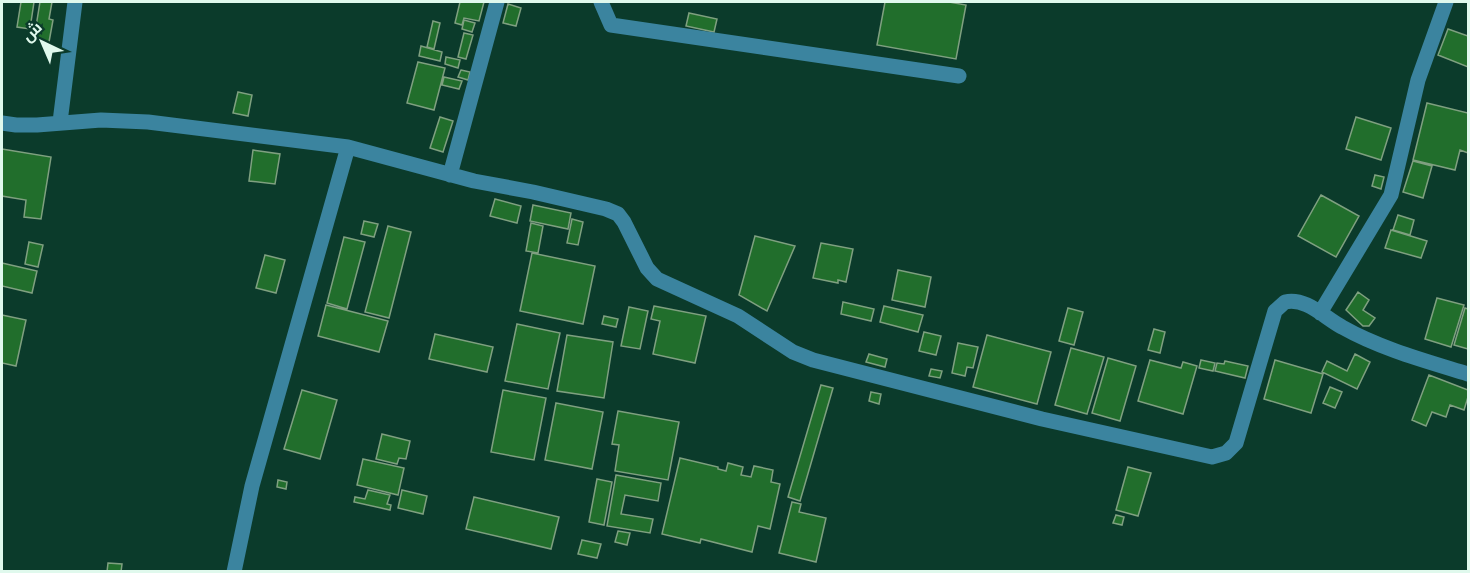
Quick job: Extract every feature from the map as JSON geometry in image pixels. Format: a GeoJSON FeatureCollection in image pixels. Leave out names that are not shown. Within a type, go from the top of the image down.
{"type":"FeatureCollection","features":[{"type":"Feature","properties":{"kind":"street"},"geometry":{"type":"LineString","coordinates":[[60,122],[75,2]]}},
{"type":"Feature","properties":{"kind":"street"},"geometry":{"type":"LineString","coordinates":[[450,174],[497,2]]}},
{"type":"Feature","properties":{"kind":"street"},"geometry":{"type":"LineString","coordinates":[[601,2],[610,25],[959,76]]}},
{"type":"Feature","properties":{"kind":"street"},"geometry":{"type":"LineString","coordinates":[[1320,313],[1391,195],[1418,80],[1446,2]]}},
{"type":"Feature","properties":{"kind":"street"},"geometry":{"type":"LineString","coordinates":[[2,123],[16,126],[101,120],[148,122],[348,147],[450,174],[612,211],[618,214],[624,222],[647,268],[657,279],[738,316],[793,352],[813,360],[1042,419],[1212,457],[1226,453],[1236,443],[1273,317],[1279,305],[1285,302],[1298,301],[1343,328],[1380,345],[1468,374]]}},
{"type":"Feature","properties":{"kind":"street"},"geometry":{"type":"LineString","coordinates":[[234,572],[252,486],[348,147]]}},
{"type":"Feature","properties":{"kind":"building"},"geometry":{"type":"Polygon","coordinates":[[[21,2],[34,2],[30,29],[17,27],[21,2]]]}},
{"type":"Feature","properties":{"kind":"building"},"geometry":{"type":"Polygon","coordinates":[[[40,2],[52,2],[49,19],[53,20],[49,42],[34,39],[40,2]]]}},
{"type":"Feature","properties":{"kind":"building"},"geometry":{"type":"Polygon","coordinates":[[[460,2],[484,2],[479,21],[464,18],[462,25],[455,23],[460,2]]]}},
{"type":"Feature","properties":{"kind":"building"},"geometry":{"type":"Polygon","coordinates":[[[885,2],[949,2],[966,5],[956,59],[877,45],[885,2]]]}},
{"type":"Feature","properties":{"kind":"building"},"geometry":{"type":"Polygon","coordinates":[[[508,4],[521,8],[516,26],[503,23],[508,4]]]}},
{"type":"Feature","properties":{"kind":"building"},"geometry":{"type":"Polygon","coordinates":[[[689,13],[717,19],[714,32],[686,26],[689,13]]]}},
{"type":"Feature","properties":{"kind":"building"},"geometry":{"type":"Polygon","coordinates":[[[464,20],[475,23],[472,32],[462,29],[464,20]]]}},
{"type":"Feature","properties":{"kind":"building"},"geometry":{"type":"Polygon","coordinates":[[[433,21],[440,23],[434,49],[427,47],[433,21]]]}},
{"type":"Feature","properties":{"kind":"building"},"geometry":{"type":"Polygon","coordinates":[[[1448,29],[1468,36],[1468,67],[1438,55],[1448,29]]]}},
{"type":"Feature","properties":{"kind":"building"},"geometry":{"type":"Polygon","coordinates":[[[464,33],[473,35],[466,59],[458,57],[464,33]]]}},
{"type":"Feature","properties":{"kind":"building"},"geometry":{"type":"Polygon","coordinates":[[[421,46],[442,52],[440,61],[419,56],[421,46]]]}},
{"type":"Feature","properties":{"kind":"building"},"geometry":{"type":"Polygon","coordinates":[[[446,57],[460,60],[458,68],[445,64],[446,57]]]}},
{"type":"Feature","properties":{"kind":"building"},"geometry":{"type":"Polygon","coordinates":[[[418,62],[445,68],[434,110],[407,103],[418,62]]]}},
{"type":"Feature","properties":{"kind":"building"},"geometry":{"type":"Polygon","coordinates":[[[461,70],[470,72],[468,80],[458,77],[461,70]]]}},
{"type":"Feature","properties":{"kind":"building"},"geometry":{"type":"Polygon","coordinates":[[[444,77],[462,81],[459,89],[442,85],[444,77]]]}},
{"type":"Feature","properties":{"kind":"building"},"geometry":{"type":"Polygon","coordinates":[[[238,92],[252,95],[248,116],[233,113],[238,92]]]}},
{"type":"Feature","properties":{"kind":"building"},"geometry":{"type":"Polygon","coordinates":[[[1427,103],[1468,113],[1468,153],[1460,150],[1455,170],[1413,160],[1427,103]]]}},
{"type":"Feature","properties":{"kind":"building"},"geometry":{"type":"Polygon","coordinates":[[[440,117],[453,121],[443,152],[430,148],[440,117]]]}},
{"type":"Feature","properties":{"kind":"building"},"geometry":{"type":"Polygon","coordinates":[[[1356,117],[1391,128],[1381,160],[1346,149],[1356,117]]]}},
{"type":"Feature","properties":{"kind":"building"},"geometry":{"type":"Polygon","coordinates":[[[2,149],[51,157],[41,219],[24,217],[26,200],[2,196],[2,149]]]}},
{"type":"Feature","properties":{"kind":"building"},"geometry":{"type":"Polygon","coordinates":[[[253,150],[280,154],[275,184],[249,181],[253,150]]]}},
{"type":"Feature","properties":{"kind":"building"},"geometry":{"type":"Polygon","coordinates":[[[1413,161],[1432,166],[1423,198],[1403,192],[1413,161]]]}},
{"type":"Feature","properties":{"kind":"building"},"geometry":{"type":"Polygon","coordinates":[[[1375,175],[1384,177],[1381,189],[1372,186],[1375,175]]]}},
{"type":"Feature","properties":{"kind":"building"},"geometry":{"type":"Polygon","coordinates":[[[1321,195],[1359,216],[1336,257],[1298,236],[1321,195]]]}},
{"type":"Feature","properties":{"kind":"building"},"geometry":{"type":"Polygon","coordinates":[[[495,199],[521,206],[517,223],[490,216],[495,199]]]}},
{"type":"Feature","properties":{"kind":"building"},"geometry":{"type":"Polygon","coordinates":[[[533,205],[571,213],[568,229],[530,221],[533,205]]]}},
{"type":"Feature","properties":{"kind":"building"},"geometry":{"type":"Polygon","coordinates":[[[1398,215],[1414,220],[1410,235],[1393,230],[1398,215]]]}},
{"type":"Feature","properties":{"kind":"building"},"geometry":{"type":"Polygon","coordinates":[[[572,219],[583,222],[578,245],[567,243],[572,219]]]}},
{"type":"Feature","properties":{"kind":"building"},"geometry":{"type":"Polygon","coordinates":[[[364,221],[378,224],[374,237],[361,234],[364,221]]]}},
{"type":"Feature","properties":{"kind":"building"},"geometry":{"type":"Polygon","coordinates":[[[531,223],[543,226],[538,253],[526,251],[531,223]]]}},
{"type":"Feature","properties":{"kind":"building"},"geometry":{"type":"Polygon","coordinates":[[[388,226],[411,232],[389,318],[365,312],[388,226]]]}},
{"type":"Feature","properties":{"kind":"building"},"geometry":{"type":"Polygon","coordinates":[[[1391,230],[1427,241],[1421,258],[1385,248],[1391,230]]]}},
{"type":"Feature","properties":{"kind":"building"},"geometry":{"type":"Polygon","coordinates":[[[755,236],[795,246],[767,311],[739,295],[755,236]]]}},
{"type":"Feature","properties":{"kind":"building"},"geometry":{"type":"Polygon","coordinates":[[[344,237],[365,242],[347,309],[327,303],[344,237]]]}},
{"type":"Feature","properties":{"kind":"building"},"geometry":{"type":"Polygon","coordinates":[[[29,242],[43,245],[38,267],[25,264],[29,242]]]}},
{"type":"Feature","properties":{"kind":"building"},"geometry":{"type":"Polygon","coordinates":[[[821,243],[853,249],[846,282],[838,280],[838,283],[813,278],[821,243]]]}},
{"type":"Feature","properties":{"kind":"building"},"geometry":{"type":"Polygon","coordinates":[[[532,253],[595,266],[583,324],[520,311],[532,253]]]}},
{"type":"Feature","properties":{"kind":"building"},"geometry":{"type":"Polygon","coordinates":[[[265,255],[285,260],[276,293],[256,288],[265,255]]]}},
{"type":"Feature","properties":{"kind":"building"},"geometry":{"type":"Polygon","coordinates":[[[2,263],[37,271],[32,293],[2,286],[2,263]]]}},
{"type":"Feature","properties":{"kind":"building"},"geometry":{"type":"Polygon","coordinates":[[[898,270],[931,277],[925,307],[892,300],[898,270]]]}},
{"type":"Feature","properties":{"kind":"building"},"geometry":{"type":"Polygon","coordinates":[[[1358,292],[1369,300],[1363,310],[1375,318],[1369,326],[1363,326],[1346,310],[1358,292]]]}},
{"type":"Feature","properties":{"kind":"building"},"geometry":{"type":"Polygon","coordinates":[[[1437,298],[1464,305],[1451,347],[1425,339],[1437,298]]]}},
{"type":"Feature","properties":{"kind":"building"},"geometry":{"type":"Polygon","coordinates":[[[843,302],[874,309],[871,321],[841,314],[843,302]]]}},
{"type":"Feature","properties":{"kind":"building"},"geometry":{"type":"Polygon","coordinates":[[[326,305],[388,321],[379,352],[318,336],[326,305]]]}},
{"type":"Feature","properties":{"kind":"building"},"geometry":{"type":"Polygon","coordinates":[[[654,306],[706,316],[695,363],[653,354],[660,321],[651,319],[654,306]]]}},
{"type":"Feature","properties":{"kind":"building"},"geometry":{"type":"Polygon","coordinates":[[[884,306],[923,315],[918,332],[880,322],[884,306]]]}},
{"type":"Feature","properties":{"kind":"building"},"geometry":{"type":"Polygon","coordinates":[[[629,307],[648,311],[640,349],[621,346],[629,307]]]}},
{"type":"Feature","properties":{"kind":"building"},"geometry":{"type":"Polygon","coordinates":[[[1068,308],[1083,312],[1074,345],[1059,341],[1068,308]]]}},
{"type":"Feature","properties":{"kind":"building"},"geometry":{"type":"Polygon","coordinates":[[[1465,308],[1468,309],[1468,349],[1454,345],[1465,308]]]}},
{"type":"Feature","properties":{"kind":"building"},"geometry":{"type":"Polygon","coordinates":[[[2,315],[26,320],[16,366],[2,363],[2,315]]]}},
{"type":"Feature","properties":{"kind":"building"},"geometry":{"type":"Polygon","coordinates":[[[604,316],[618,319],[616,327],[602,324],[604,316]]]}},
{"type":"Feature","properties":{"kind":"building"},"geometry":{"type":"Polygon","coordinates":[[[517,324],[560,333],[548,389],[505,381],[517,324]]]}},
{"type":"Feature","properties":{"kind":"building"},"geometry":{"type":"Polygon","coordinates":[[[1154,329],[1165,332],[1160,353],[1148,350],[1154,329]]]}},
{"type":"Feature","properties":{"kind":"building"},"geometry":{"type":"Polygon","coordinates":[[[924,332],[941,336],[936,355],[919,351],[924,332]]]}},
{"type":"Feature","properties":{"kind":"building"},"geometry":{"type":"Polygon","coordinates":[[[435,334],[493,347],[487,372],[429,359],[435,334]]]}},
{"type":"Feature","properties":{"kind":"building"},"geometry":{"type":"Polygon","coordinates":[[[567,335],[613,342],[604,398],[557,391],[567,335]]]}},
{"type":"Feature","properties":{"kind":"building"},"geometry":{"type":"Polygon","coordinates":[[[987,335],[1051,352],[1037,404],[973,387],[987,335]]]}},
{"type":"Feature","properties":{"kind":"building"},"geometry":{"type":"Polygon","coordinates":[[[958,343],[978,347],[973,368],[967,367],[965,376],[952,373],[958,343]]]}},
{"type":"Feature","properties":{"kind":"building"},"geometry":{"type":"Polygon","coordinates":[[[1071,348],[1104,357],[1087,414],[1055,405],[1071,348]]]}},
{"type":"Feature","properties":{"kind":"building"},"geometry":{"type":"Polygon","coordinates":[[[869,354],[887,359],[885,367],[866,362],[869,354]]]}},
{"type":"Feature","properties":{"kind":"building"},"geometry":{"type":"Polygon","coordinates":[[[1355,354],[1370,362],[1357,389],[1322,372],[1327,361],[1347,371],[1355,354]]]}},
{"type":"Feature","properties":{"kind":"building"},"geometry":{"type":"Polygon","coordinates":[[[1108,358],[1136,366],[1120,421],[1092,413],[1108,358]]]}},
{"type":"Feature","properties":{"kind":"building"},"geometry":{"type":"Polygon","coordinates":[[[1150,360],[1181,368],[1183,362],[1197,366],[1183,414],[1138,401],[1150,360]]]}},
{"type":"Feature","properties":{"kind":"building"},"geometry":{"type":"Polygon","coordinates":[[[1201,360],[1215,363],[1213,371],[1199,368],[1201,360]]]}},
{"type":"Feature","properties":{"kind":"building"},"geometry":{"type":"Polygon","coordinates":[[[1275,360],[1323,374],[1311,413],[1264,399],[1275,360]]]}},
{"type":"Feature","properties":{"kind":"building"},"geometry":{"type":"Polygon","coordinates":[[[1225,361],[1248,366],[1245,378],[1215,371],[1217,363],[1224,364],[1225,361]]]}},
{"type":"Feature","properties":{"kind":"building"},"geometry":{"type":"Polygon","coordinates":[[[931,369],[942,371],[940,378],[929,376],[931,369]]]}},
{"type":"Feature","properties":{"kind":"building"},"geometry":{"type":"Polygon","coordinates":[[[1429,375],[1468,390],[1468,397],[1464,410],[1450,405],[1446,417],[1432,412],[1426,426],[1412,420],[1429,375]]]}},
{"type":"Feature","properties":{"kind":"building"},"geometry":{"type":"Polygon","coordinates":[[[821,385],[833,388],[800,501],[788,497],[821,385]]]}},
{"type":"Feature","properties":{"kind":"building"},"geometry":{"type":"Polygon","coordinates":[[[1330,387],[1342,392],[1335,408],[1323,403],[1330,387]]]}},
{"type":"Feature","properties":{"kind":"building"},"geometry":{"type":"Polygon","coordinates":[[[302,390],[337,400],[320,459],[284,449],[302,390]]]}},
{"type":"Feature","properties":{"kind":"building"},"geometry":{"type":"Polygon","coordinates":[[[503,390],[546,398],[534,460],[491,452],[503,390]]]}},
{"type":"Feature","properties":{"kind":"building"},"geometry":{"type":"Polygon","coordinates":[[[871,392],[881,394],[879,404],[869,401],[871,392]]]}},
{"type":"Feature","properties":{"kind":"building"},"geometry":{"type":"Polygon","coordinates":[[[556,403],[603,412],[592,469],[545,460],[556,403]]]}},
{"type":"Feature","properties":{"kind":"building"},"geometry":{"type":"Polygon","coordinates":[[[618,411],[679,422],[668,480],[615,471],[619,445],[612,444],[618,411]]]}},
{"type":"Feature","properties":{"kind":"building"},"geometry":{"type":"Polygon","coordinates":[[[382,434],[410,441],[406,459],[399,458],[397,464],[376,459],[382,434]]]}},
{"type":"Feature","properties":{"kind":"building"},"geometry":{"type":"Polygon","coordinates":[[[680,458],[726,471],[728,463],[743,467],[741,475],[751,477],[754,466],[773,470],[771,482],[780,484],[770,529],[758,526],[752,552],[701,539],[700,543],[662,534],[680,458]]]}},
{"type":"Feature","properties":{"kind":"building"},"geometry":{"type":"Polygon","coordinates":[[[363,459],[404,468],[398,495],[357,485],[363,459]]]}},
{"type":"Feature","properties":{"kind":"building"},"geometry":{"type":"Polygon","coordinates":[[[1128,467],[1151,473],[1138,516],[1116,510],[1128,467]]]}},
{"type":"Feature","properties":{"kind":"building"},"geometry":{"type":"Polygon","coordinates":[[[616,475],[661,483],[658,501],[625,495],[621,514],[653,519],[650,533],[607,526],[616,475]]]}},
{"type":"Feature","properties":{"kind":"building"},"geometry":{"type":"Polygon","coordinates":[[[597,479],[612,482],[604,525],[589,522],[597,479]]]}},
{"type":"Feature","properties":{"kind":"building"},"geometry":{"type":"Polygon","coordinates":[[[278,480],[287,482],[286,489],[277,487],[278,480]]]}},
{"type":"Feature","properties":{"kind":"building"},"geometry":{"type":"Polygon","coordinates":[[[368,490],[390,495],[387,504],[391,505],[390,510],[354,502],[355,497],[365,499],[368,490]]]}},
{"type":"Feature","properties":{"kind":"building"},"geometry":{"type":"Polygon","coordinates":[[[402,490],[427,496],[423,514],[398,508],[402,490]]]}},
{"type":"Feature","properties":{"kind":"building"},"geometry":{"type":"Polygon","coordinates":[[[474,497],[559,517],[551,549],[466,529],[474,497]]]}},
{"type":"Feature","properties":{"kind":"building"},"geometry":{"type":"Polygon","coordinates":[[[792,502],[801,504],[799,512],[826,518],[816,562],[779,553],[792,502]]]}},
{"type":"Feature","properties":{"kind":"building"},"geometry":{"type":"Polygon","coordinates":[[[1116,515],[1124,517],[1122,525],[1113,523],[1116,515]]]}},
{"type":"Feature","properties":{"kind":"building"},"geometry":{"type":"Polygon","coordinates":[[[618,531],[630,533],[627,545],[615,542],[618,531]]]}},
{"type":"Feature","properties":{"kind":"building"},"geometry":{"type":"Polygon","coordinates":[[[582,540],[601,544],[597,558],[578,554],[582,540]]]}},
{"type":"Feature","properties":{"kind":"building"},"geometry":{"type":"Polygon","coordinates":[[[108,563],[122,564],[121,572],[107,572],[108,563]]]}}]}
